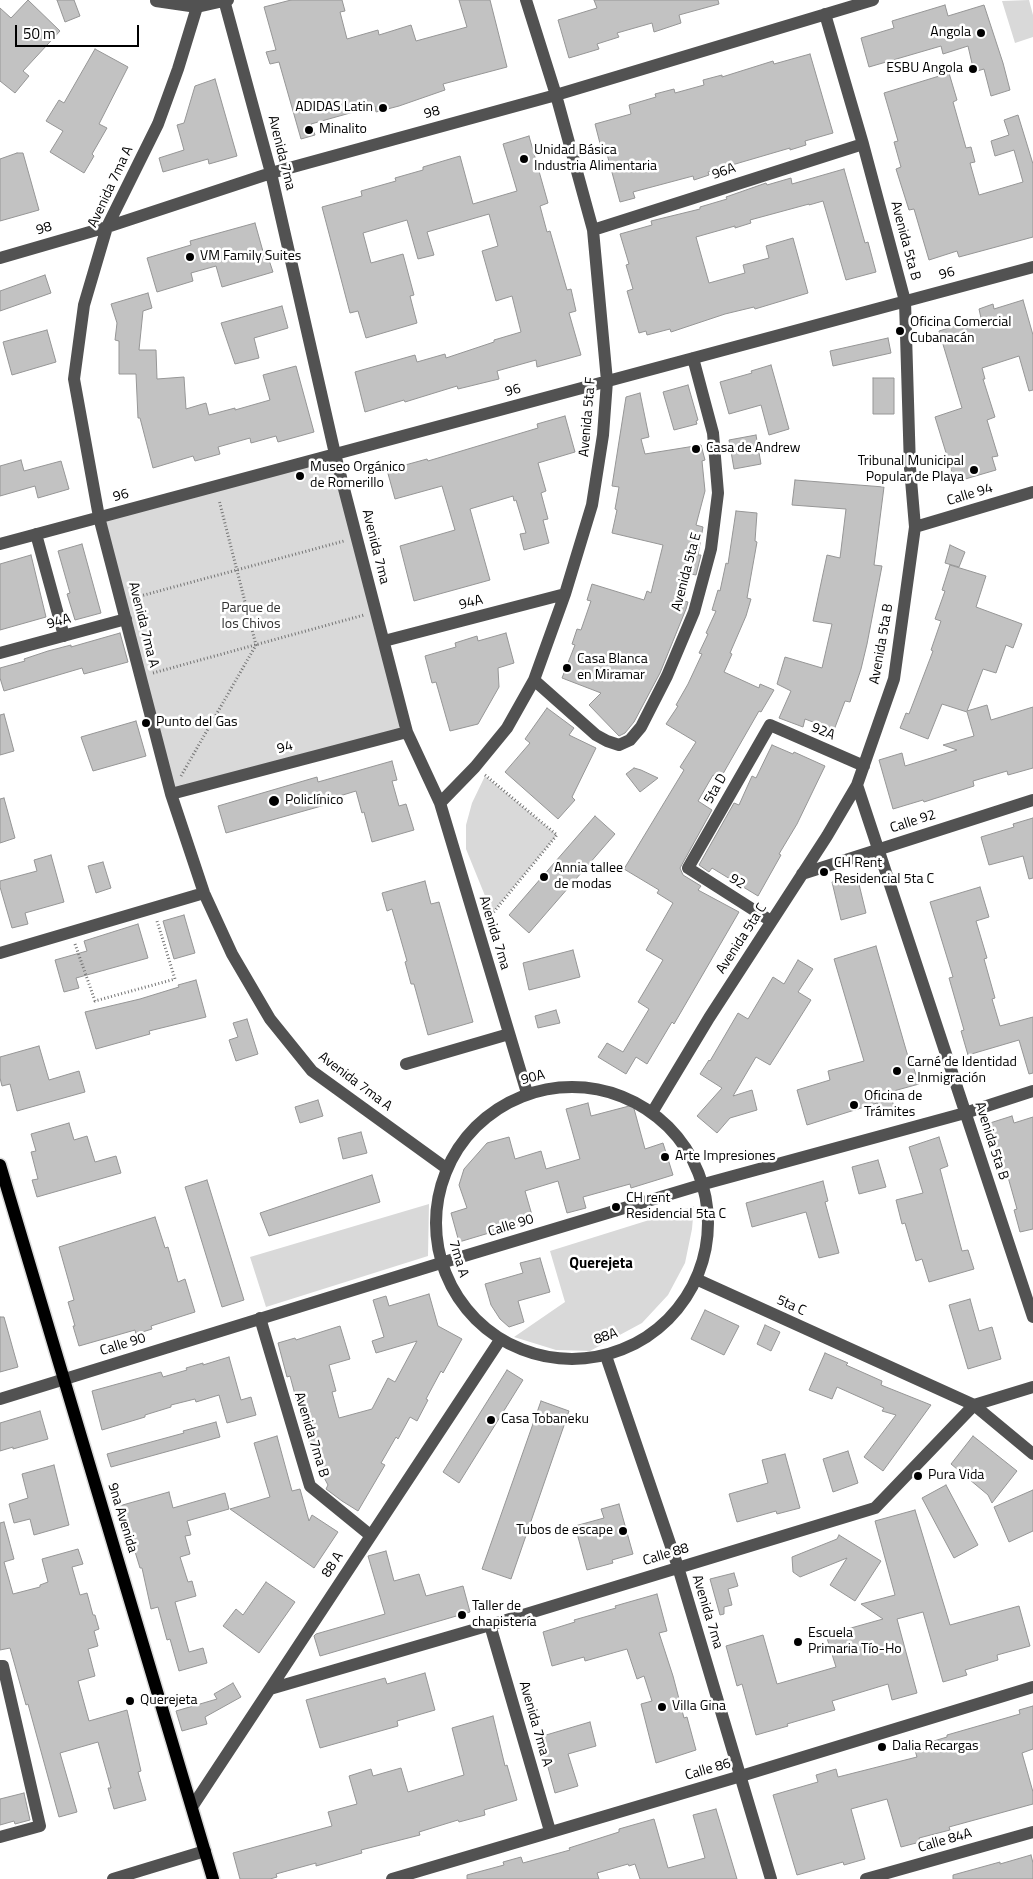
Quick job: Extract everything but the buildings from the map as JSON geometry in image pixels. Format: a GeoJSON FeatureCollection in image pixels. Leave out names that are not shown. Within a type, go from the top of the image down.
{"type":"FeatureCollection","features":[{"type":"Feature","properties":{"kind":"main road","name":"9na Avenida"},"geometry":{"type":"LineString","coordinates":[[0,1166],[212,1879]]}},
{"type":"Feature","properties":{"kind":"street"},"geometry":{"type":"LineString","coordinates":[[156,1],[197,4],[226,0]]}},
{"type":"Feature","properties":{"kind":"street","name":"Avenida 7ma"},"geometry":{"type":"LineString","coordinates":[[226,0],[271,173],[335,454],[407,732],[440,803],[527,1093]]}},
{"type":"Feature","properties":{"kind":"street","name":"Avenida 5ta F"},"geometry":{"type":"LineString","coordinates":[[440,803],[475,767],[507,728],[534,680],[565,594],[592,506],[603,436],[607,381],[593,230],[556,95],[526,0]]}},
{"type":"Feature","properties":{"kind":"street","name":"98"},"geometry":{"type":"LineString","coordinates":[[0,258],[107,227],[271,173],[556,95],[873,0]]}},
{"type":"Feature","properties":{"kind":"street","name":"Avenida 7ma A"},"geometry":{"type":"LineString","coordinates":[[197,4],[178,69],[158,124],[107,227],[84,305],[74,379],[100,517],[171,794],[204,893],[232,954],[270,1019],[312,1071],[446,1168]]}},
{"type":"Feature","properties":{"kind":"street","name":"Avenida 5ta B"},"geometry":{"type":"LineString","coordinates":[[825,14],[906,301],[910,468],[915,527],[894,679],[857,785],[1033,1317]]}},
{"type":"Feature","properties":{"kind":"street","name":"96A"},"geometry":{"type":"LineString","coordinates":[[593,230],[863,144]]}},
{"type":"Feature","properties":{"kind":"street","name":"96"},"geometry":{"type":"LineString","coordinates":[[0,544],[1033,267]]}},
{"type":"Feature","properties":{"kind":"street","name":"Avenida 5ta E"},"geometry":{"type":"LineString","coordinates":[[534,680],[596,735],[607,742],[619,745],[630,740],[641,727],[667,676],[694,612],[711,549],[718,493],[713,433],[693,358]]}},
{"type":"Feature","properties":{"kind":"street","name":"Calle 94"},"geometry":{"type":"LineString","coordinates":[[915,527],[1033,492]]}},
{"type":"Feature","properties":{"kind":"street"},"geometry":{"type":"LineString","coordinates":[[36,534],[64,636]]}},
{"type":"Feature","properties":{"kind":"street","name":"94A"},"geometry":{"type":"LineString","coordinates":[[384,641],[565,594]]}},
{"type":"Feature","properties":{"kind":"street","name":"94A"},"geometry":{"type":"LineString","coordinates":[[0,653],[126,618]]}},
{"type":"Feature","properties":{"kind":"street","name":"92A"},"geometry":{"type":"LineString","coordinates":[[770,725],[864,766]]}},
{"type":"Feature","properties":{"kind":"street","name":"5ta D"},"geometry":{"type":"LineString","coordinates":[[688,868],[770,725]]}},
{"type":"Feature","properties":{"kind":"street","name":"94"},"geometry":{"type":"LineString","coordinates":[[171,794],[407,732]]}},
{"type":"Feature","properties":{"kind":"street","name":"Avenida 5ta C"},"geometry":{"type":"LineString","coordinates":[[654,1112],[709,1018],[857,785]]}},
{"type":"Feature","properties":{"kind":"street","name":"Calle 92"},"geometry":{"type":"LineString","coordinates":[[802,874],[1033,800]]}},
{"type":"Feature","properties":{"kind":"street","name":"92"},"geometry":{"type":"LineString","coordinates":[[688,868],[771,921]]}},
{"type":"Feature","properties":{"kind":"street"},"geometry":{"type":"LineString","coordinates":[[0,953],[204,893]]}},
{"type":"Feature","properties":{"kind":"street"},"geometry":{"type":"LineString","coordinates":[[406,1064],[509,1034]]}},
{"type":"Feature","properties":{"kind":"street","name":"90A"},"geometry":{"type":"LineString","coordinates":[[446,1168],[466,1136],[493,1110],[527,1093],[570,1085],[579,1086],[614,1092],[654,1112]]}},
{"type":"Feature","properties":{"kind":"street","name":"Calle 90"},"geometry":{"type":"LineString","coordinates":[[0,1399],[260,1318],[704,1184],[965,1113],[1033,1091]]}},
{"type":"Feature","properties":{"kind":"street"},"geometry":{"type":"LineString","coordinates":[[654,1112],[684,1144],[704,1184],[709,1216],[706,1248],[696,1280]]}},
{"type":"Feature","properties":{"kind":"street","name":"7ma A"},"geometry":{"type":"LineString","coordinates":[[446,1168],[437,1199],[435,1231],[441,1263],[454,1293],[469,1313],[500,1340]]}},
{"type":"Feature","properties":{"kind":"street","name":"88A"},"geometry":{"type":"LineString","coordinates":[[500,1340],[533,1355],[570,1360],[606,1356],[643,1340],[674,1314],[696,1280]]}},
{"type":"Feature","properties":{"kind":"street","name":"5ta C"},"geometry":{"type":"LineString","coordinates":[[696,1280],[974,1405],[1033,1454]]}},
{"type":"Feature","properties":{"kind":"street","name":"Avenida 7ma B"},"geometry":{"type":"LineString","coordinates":[[260,1318],[310,1486],[370,1535]]}},
{"type":"Feature","properties":{"kind":"street","name":"88 A"},"geometry":{"type":"LineString","coordinates":[[192,1807],[500,1340]]}},
{"type":"Feature","properties":{"kind":"street","name":"Avenida 7ma"},"geometry":{"type":"LineString","coordinates":[[606,1356],[678,1567],[771,1879]]}},
{"type":"Feature","properties":{"kind":"street","name":"Calle 88"},"geometry":{"type":"LineString","coordinates":[[270,1689],[490,1625],[875,1508],[974,1405],[1033,1387]]}},
{"type":"Feature","properties":{"kind":"street","name":"Avenida 7ma A"},"geometry":{"type":"LineString","coordinates":[[490,1625],[550,1831]]}},
{"type":"Feature","properties":{"kind":"street"},"geometry":{"type":"LineString","coordinates":[[0,1666],[3,1666],[40,1826],[0,1838]]}},
{"type":"Feature","properties":{"kind":"street","name":"Calle 86"},"geometry":{"type":"LineString","coordinates":[[392,1879],[1033,1687]]}},
{"type":"Feature","properties":{"kind":"street","name":"Calle 84A"},"geometry":{"type":"LineString","coordinates":[[866,1879],[1033,1832]]}},
{"type":"Feature","properties":{"kind":"street"},"geometry":{"type":"LineString","coordinates":[[113,1879],[205,1851]]}},
{"type":"Feature","properties":{"kind":"path"},"geometry":{"type":"LineString","coordinates":[[171,794],[256,644],[216,486]]}},
{"type":"Feature","properties":{"kind":"path"},"geometry":{"type":"LineString","coordinates":[[121,601],[357,537]]}},
{"type":"Feature","properties":{"kind":"path"},"geometry":{"type":"LineString","coordinates":[[141,676],[376,612]]}},
{"type":"Feature","properties":{"kind":"path"},"geometry":{"type":"LineString","coordinates":[[475,767],[557,835],[478,931]]}},
{"type":"Feature","properties":{"kind":"path"},"geometry":{"type":"LineString","coordinates":[[71,932],[94,1001],[175,979],[153,908]]}},
{"type":"Feature","properties":{"kind":"green space"},"geometry":{"type":"Polygon","coordinates":[[[1029,0],[1033,15],[1033,37],[1015,43],[1002,1],[1029,0]]]}},
{"type":"Feature","properties":{"kind":"green space","name":"Parque de los Chivos"},"geometry":{"type":"Polygon","coordinates":[[[335,454],[407,732],[171,794],[99,517],[335,454]]]}},
{"type":"Feature","properties":{"kind":"green space"},"geometry":{"type":"Polygon","coordinates":[[[485,776],[557,835],[492,913],[466,849],[466,825],[472,803],[485,776]]]}},
{"type":"Feature","properties":{"kind":"green space"},"geometry":{"type":"Polygon","coordinates":[[[429,1204],[428,1256],[266,1307],[250,1257],[429,1204]]]}},
{"type":"Feature","properties":{"kind":"green space"},"geometry":{"type":"Polygon","coordinates":[[[694,1206],[692,1229],[685,1263],[668,1295],[642,1323],[590,1351],[556,1350],[514,1337],[565,1302],[550,1251],[694,1206]]]}},
{"type":"Feature","properties":{"kind":"place","name":"Angola"},"geometry":{"type":"Point","coordinates":[981,33]}},
{"type":"Feature","properties":{"kind":"place","name":"ESBU Angola"},"geometry":{"type":"Point","coordinates":[973,69]}},
{"type":"Feature","properties":{"kind":"place","name":"ADIDAS Latin"},"geometry":{"type":"Point","coordinates":[383,108]}},
{"type":"Feature","properties":{"kind":"place","name":"Minalito"},"geometry":{"type":"Point","coordinates":[309,130]}},
{"type":"Feature","properties":{"kind":"place","name":"Unidad Básica Industria Alimentaria"},"geometry":{"type":"Point","coordinates":[524,159]}},
{"type":"Feature","properties":{"kind":"place","name":"VM Family Suites"},"geometry":{"type":"Point","coordinates":[190,257]}},
{"type":"Feature","properties":{"kind":"place","name":"Oficina Comercial Cubanacán"},"geometry":{"type":"Point","coordinates":[900,331]}},
{"type":"Feature","properties":{"kind":"place","name":"Casa de Andrew"},"geometry":{"type":"Point","coordinates":[696,449]}},
{"type":"Feature","properties":{"kind":"place","name":"Tribunal Municipal Popular de Playa"},"geometry":{"type":"Point","coordinates":[974,470]}},
{"type":"Feature","properties":{"kind":"place","name":"Museo Orgánico de Romerillo"},"geometry":{"type":"Point","coordinates":[300,476]}},
{"type":"Feature","properties":{"kind":"place","name":"Casa Blanca en Miramar"},"geometry":{"type":"Point","coordinates":[567,668]}},
{"type":"Feature","properties":{"kind":"place","name":"Punto del Gas"},"geometry":{"type":"Point","coordinates":[146,723]}},
{"type":"Feature","properties":{"kind":"place","name":"Policlínico"},"geometry":{"type":"Point","coordinates":[274,801]}},
{"type":"Feature","properties":{"kind":"place","name":"CH Rent Residencial 5ta C"},"geometry":{"type":"Point","coordinates":[824,872]}},
{"type":"Feature","properties":{"kind":"place","name":"Annia tallee de modas"},"geometry":{"type":"Point","coordinates":[544,877]}},
{"type":"Feature","properties":{"kind":"place","name":"Carné de Identidad e Inmigración"},"geometry":{"type":"Point","coordinates":[897,1071]}},
{"type":"Feature","properties":{"kind":"place","name":"Oficina de Trámites"},"geometry":{"type":"Point","coordinates":[854,1105]}},
{"type":"Feature","properties":{"kind":"place","name":"Arte Impresiones"},"geometry":{"type":"Point","coordinates":[665,1157]}},
{"type":"Feature","properties":{"kind":"place","name":"CH rent Residencial 5ta C"},"geometry":{"type":"Point","coordinates":[616,1207]}},
{"type":"Feature","properties":{"kind":"place","name":"Casa Tobaneku"},"geometry":{"type":"Point","coordinates":[491,1420]}},
{"type":"Feature","properties":{"kind":"place","name":"Pura Vida"},"geometry":{"type":"Point","coordinates":[918,1476]}},
{"type":"Feature","properties":{"kind":"place","name":"Tubos de escape"},"geometry":{"type":"Point","coordinates":[623,1531]}},
{"type":"Feature","properties":{"kind":"place","name":"Taller de chapistería"},"geometry":{"type":"Point","coordinates":[462,1615]}},
{"type":"Feature","properties":{"kind":"place","name":"Escuela Primaria Tío-Ho"},"geometry":{"type":"Point","coordinates":[798,1642]}},
{"type":"Feature","properties":{"kind":"place","name":"Querejeta"},"geometry":{"type":"Point","coordinates":[130,1701]}},
{"type":"Feature","properties":{"kind":"place","name":"Villa Gina"},"geometry":{"type":"Point","coordinates":[662,1707]}},
{"type":"Feature","properties":{"kind":"place","name":"Dalia Recargas"},"geometry":{"type":"Point","coordinates":[882,1747]}},
{"type":"Feature","properties":{"kind":"district","name":"Querejeta"},"geometry":{"type":"Point","coordinates":[601,1264]}}]}
